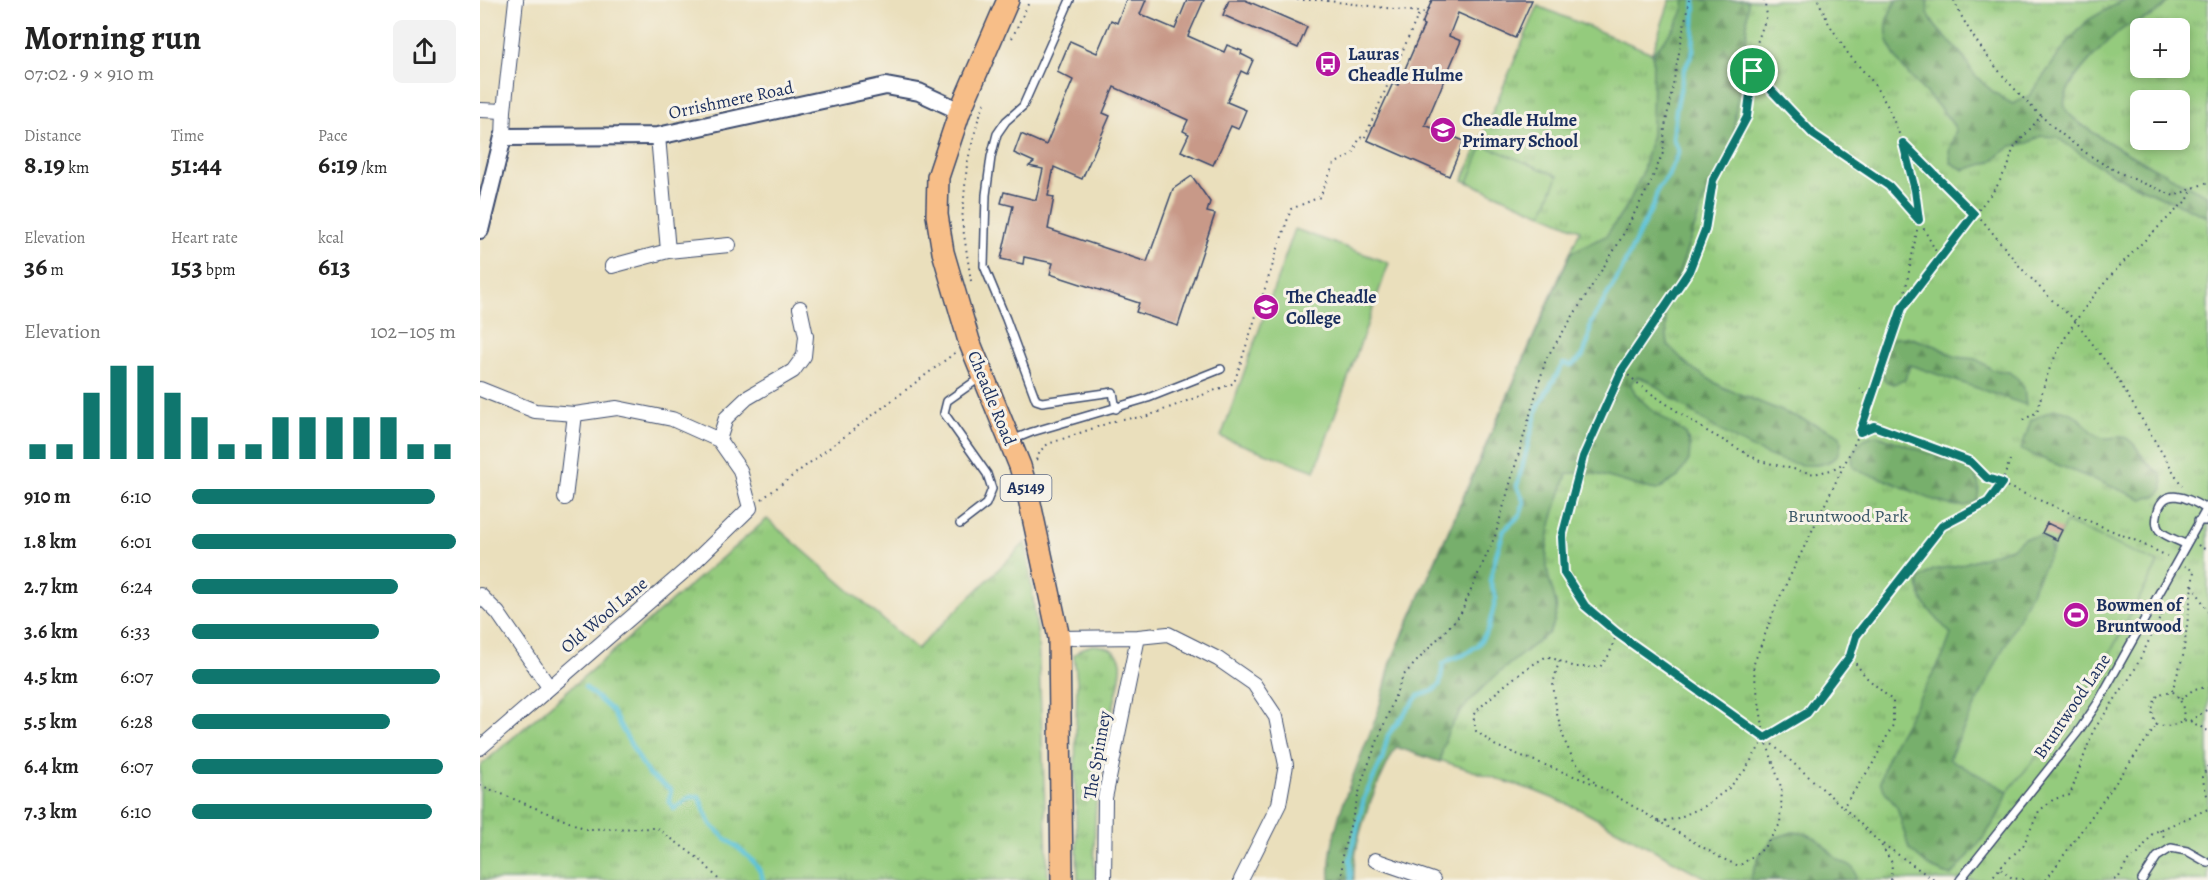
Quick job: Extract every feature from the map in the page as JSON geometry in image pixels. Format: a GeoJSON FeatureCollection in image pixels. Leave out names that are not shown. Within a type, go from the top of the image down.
{"type":"FeatureCollection","features":[{"type":"Feature","properties":{"kind":"main road","name":"Cheadle Road"},"geometry":{"type":"LineString","coordinates":[[1008,0],[960,111],[938,177],[937,215],[943,252],[969,341],[1010,441],[1028,494],[1059,638],[1062,880]]}},
{"type":"Feature","properties":{"kind":"street"},"geometry":{"type":"LineString","coordinates":[[480,230],[503,137],[516,0]]}},
{"type":"Feature","properties":{"kind":"street","name":"Orrishmere Road"},"geometry":{"type":"LineString","coordinates":[[503,137],[658,136],[886,86],[919,92],[960,111]]}},
{"type":"Feature","properties":{"kind":"street"},"geometry":{"type":"LineString","coordinates":[[480,110],[504,111]]}},
{"type":"Feature","properties":{"kind":"street"},"geometry":{"type":"LineString","coordinates":[[658,136],[669,251]]}},
{"type":"Feature","properties":{"kind":"street"},"geometry":{"type":"LineString","coordinates":[[612,266],[669,251],[729,245]]}},
{"type":"Feature","properties":{"kind":"street"},"geometry":{"type":"LineString","coordinates":[[719,440],[726,418],[747,398],[793,371],[804,356],[806,336],[800,308]]}},
{"type":"Feature","properties":{"kind":"street"},"geometry":{"type":"LineString","coordinates":[[480,389],[535,411],[576,414],[617,408],[672,419],[719,440],[740,470],[750,508]]}},
{"type":"Feature","properties":{"kind":"street"},"geometry":{"type":"LineString","coordinates":[[565,498],[576,414]]}},
{"type":"Feature","properties":{"kind":"street","name":"Old Wool Lane"},"geometry":{"type":"LineString","coordinates":[[480,748],[687,569],[750,508]]}},
{"type":"Feature","properties":{"kind":"street"},"geometry":{"type":"LineString","coordinates":[[480,595],[498,613],[549,687]]}},
{"type":"Feature","properties":{"kind":"street"},"geometry":{"type":"LineString","coordinates":[[1059,638],[1138,637],[1168,634],[1218,659],[1254,684],[1276,717],[1286,765],[1280,804],[1241,880]]}},
{"type":"Feature","properties":{"kind":"street","name":"The Spinney"},"geometry":{"type":"LineString","coordinates":[[1104,880],[1105,798],[1138,637]]}},
{"type":"Feature","properties":{"kind":"street"},"geometry":{"type":"LineString","coordinates":[[1375,860],[1433,880]]}},
{"type":"Feature","properties":{"kind":"lane"},"geometry":{"type":"LineString","coordinates":[[1070,0],[1023,106],[1006,121],[997,134],[991,157],[986,195],[984,266],[1036,400],[1042,402],[1113,392],[1116,409]]}},
{"type":"Feature","properties":{"kind":"lane"},"geometry":{"type":"LineString","coordinates":[[1010,441],[1032,432],[1116,409],[1221,369]]}},
{"type":"Feature","properties":{"kind":"lane"},"geometry":{"type":"LineString","coordinates":[[960,524],[986,504],[992,489],[987,474],[944,413],[947,401],[984,376]]}},
{"type":"Feature","properties":{"kind":"lane"},"geometry":{"type":"LineString","coordinates":[[2185,544],[2160,531],[2156,522],[2158,509],[2164,500],[2173,496],[2189,498],[2207,507]]}},
{"type":"Feature","properties":{"kind":"lane","name":"Bruntwood Lane"},"geometry":{"type":"LineString","coordinates":[[1965,879],[2097,704],[2207,507]]}},
{"type":"Feature","properties":{"kind":"lane"},"geometry":{"type":"LineString","coordinates":[[2198,521],[2208,521]]}},
{"type":"Feature","properties":{"kind":"lane"},"geometry":{"type":"LineString","coordinates":[[2142,880],[2157,857],[2171,848],[2187,852],[2208,863]]}},
{"type":"Feature","properties":{"kind":"path"},"geometry":{"type":"LineString","coordinates":[[1297,0],[1321,0],[1427,13]]}},
{"type":"Feature","properties":{"kind":"path"},"geometry":{"type":"LineString","coordinates":[[1352,4],[1353,0]]}},
{"type":"Feature","properties":{"kind":"path"},"geometry":{"type":"LineString","coordinates":[[1342,880],[1341,856],[1363,778],[1403,676],[1460,615],[1495,536],[1546,359],[1618,244],[1649,186],[1663,153],[1665,127],[1689,0]]}},
{"type":"Feature","properties":{"kind":"path"},"geometry":{"type":"LineString","coordinates":[[1764,0],[1767,15],[1753,54],[1747,117],[1713,180],[1705,230],[1689,271],[1622,370],[1583,457],[1562,537],[1564,573],[1585,606],[1617,633],[1765,738],[1880,843],[1934,880]]}},
{"type":"Feature","properties":{"kind":"path"},"geometry":{"type":"LineString","coordinates":[[1617,633],[1609,655],[1600,667],[1575,667],[1547,656],[1519,672],[1473,715],[1476,731],[1496,746],[1597,785],[1721,858],[1739,866],[1763,849],[1780,824],[1782,790],[1765,738],[1753,666],[1777,603],[1846,462],[1871,404],[1902,308],[1919,220],[1915,190],[1903,143],[1887,105],[1872,81],[1839,40],[1818,0]]}},
{"type":"Feature","properties":{"kind":"path"},"geometry":{"type":"LineString","coordinates":[[1954,0],[1960,15],[1995,69],[2070,141],[2107,166],[2174,196],[2208,182]]}},
{"type":"Feature","properties":{"kind":"path"},"geometry":{"type":"LineString","coordinates":[[1036,460],[1041,450],[1048,444],[1121,419],[1145,417],[1234,382],[1291,209],[1320,198],[1334,164],[1353,154],[1360,137],[1364,139],[1420,11]]}},
{"type":"Feature","properties":{"kind":"path"},"geometry":{"type":"LineString","coordinates":[[1753,71],[1814,135],[1889,186],[1919,220],[1940,258]]}},
{"type":"Feature","properties":{"kind":"path"},"geometry":{"type":"LineString","coordinates":[[1902,308],[1997,186],[2009,164],[2013,149],[2042,115]]}},
{"type":"Feature","properties":{"kind":"path"},"geometry":{"type":"LineString","coordinates":[[1903,143],[1974,214],[2052,300],[2075,320],[2114,373],[2189,498]]}},
{"type":"Feature","properties":{"kind":"path"},"geometry":{"type":"LineString","coordinates":[[2023,420],[2037,412],[2049,370],[2075,320],[2128,255],[2188,199],[2193,188]]}},
{"type":"Feature","properties":{"kind":"path"},"geometry":{"type":"LineString","coordinates":[[750,508],[969,341]]}},
{"type":"Feature","properties":{"kind":"path"},"geometry":{"type":"LineString","coordinates":[[1622,370],[1646,390],[1705,430],[1760,460],[1814,474],[1832,470],[1846,462]]}},
{"type":"Feature","properties":{"kind":"path"},"geometry":{"type":"LineString","coordinates":[[1860,388],[1871,404]]}},
{"type":"Feature","properties":{"kind":"path"},"geometry":{"type":"LineString","coordinates":[[1860,432],[1874,426],[1971,462],[1987,478],[2134,540],[2194,571],[2183,656],[2172,691]]}},
{"type":"Feature","properties":{"kind":"path"},"geometry":{"type":"LineString","coordinates":[[1659,822],[1678,818],[1705,806],[1729,788],[1765,738],[1807,713],[1850,656],[1856,636],[1942,526],[1988,502],[2002,483],[2010,460]]}},
{"type":"Feature","properties":{"kind":"path"},"geometry":{"type":"LineString","coordinates":[[2192,583],[2208,612]]}},
{"type":"Feature","properties":{"kind":"path"},"geometry":{"type":"LineString","coordinates":[[1990,880],[2023,846],[2038,811],[2054,799],[2070,795],[2093,731],[2133,673],[2170,598]]}},
{"type":"Feature","properties":{"kind":"path"},"geometry":{"type":"LineString","coordinates":[[1843,807],[1872,765],[1893,725],[1893,701],[1866,677],[1850,656]]}},
{"type":"Feature","properties":{"kind":"path"},"geometry":{"type":"LineString","coordinates":[[1559,661],[1553,684],[1557,714],[1565,742],[1574,761],[1597,785]]}},
{"type":"Feature","properties":{"kind":"path"},"geometry":{"type":"LineString","coordinates":[[2181,699],[2194,689],[2208,687]]}},
{"type":"Feature","properties":{"kind":"path"},"geometry":{"type":"LineString","coordinates":[[2172,691],[2181,699],[2183,720]]}},
{"type":"Feature","properties":{"kind":"path"},"geometry":{"type":"LineString","coordinates":[[2157,725],[2152,712],[2153,705],[2159,694],[2172,691]]}},
{"type":"Feature","properties":{"kind":"path"},"geometry":{"type":"LineString","coordinates":[[2190,722],[2208,709]]}},
{"type":"Feature","properties":{"kind":"path"},"geometry":{"type":"LineString","coordinates":[[2157,725],[2165,727],[2183,720],[2208,731]]}},
{"type":"Feature","properties":{"kind":"path"},"geometry":{"type":"LineString","coordinates":[[2046,880],[2157,725]]}},
{"type":"Feature","properties":{"kind":"path"},"geometry":{"type":"LineString","coordinates":[[2208,766],[2202,777],[2208,799]]}},
{"type":"Feature","properties":{"kind":"path"},"geometry":{"type":"LineString","coordinates":[[480,785],[586,829],[657,828],[703,862],[719,880]]}},
{"type":"Feature","properties":{"kind":"path"},"geometry":{"type":"LineString","coordinates":[[2114,880],[2119,877],[2128,859],[2138,854],[2152,833],[2208,809]]}},
{"type":"Feature","properties":{"kind":"path"},"geometry":{"type":"LineString","coordinates":[[1880,843],[1892,863],[1891,880]]}},
{"type":"Feature","properties":{"kind":"path"},"geometry":{"type":"LineString","coordinates":[[2001,869],[2012,878],[2026,880]]}},
{"type":"Feature","properties":{"kind":"green space","name":"Bruntwood Park"},"geometry":{"type":"Polygon","coordinates":[[[1670,0],[2208,0],[2208,880],[1709,880],[1579,809],[1535,791],[1396,746],[1391,662],[1580,230],[1463,180],[1538,6],[1652,53],[1670,0]]]}},
{"type":"Feature","properties":{"kind":"green space"},"geometry":{"type":"Polygon","coordinates":[[[1685,0],[1748,0],[1746,45],[1735,115],[1733,147],[1724,167],[1706,194],[1665,314],[1668,345],[1690,367],[1722,387],[1834,432],[1840,436],[1839,452],[1832,460],[1813,465],[1790,462],[1764,454],[1711,425],[1649,381],[1638,377],[1632,381],[1631,385],[1636,395],[1651,409],[1686,434],[1690,446],[1689,460],[1678,477],[1657,490],[1590,473],[1567,474],[1552,519],[1548,543],[1548,576],[1556,606],[1554,623],[1549,633],[1495,676],[1460,712],[1449,730],[1440,762],[1396,747],[1373,795],[1361,829],[1354,863],[1354,880],[1330,880],[1330,861],[1338,820],[1377,713],[1391,662],[1571,252],[1606,236],[1627,206],[1642,174],[1652,134],[1653,53],[1677,22],[1685,0]]]}},
{"type":"Feature","properties":{"kind":"green space"},"geometry":{"type":"Polygon","coordinates":[[[1897,0],[1928,0],[1933,23],[1962,55],[1975,75],[2013,104],[2029,96],[2068,42],[2088,20],[2123,0],[2170,0],[2149,17],[2130,18],[2130,25],[2094,55],[2076,77],[2065,98],[2065,107],[2071,116],[2106,141],[2208,196],[2208,217],[2130,183],[2096,164],[2056,137],[2041,136],[2028,143],[2012,146],[1990,162],[1964,170],[1951,163],[1949,151],[1956,130],[1946,115],[1904,70],[1893,53],[1887,37],[1888,19],[1897,0]]]}},
{"type":"Feature","properties":{"kind":"green space"},"geometry":{"type":"Polygon","coordinates":[[[1483,145],[1558,176],[1542,214],[1468,182],[1483,145]]]}},
{"type":"Feature","properties":{"kind":"green space"},"geometry":{"type":"Polygon","coordinates":[[[1295,229],[1389,263],[1315,471],[1221,437],[1295,229]]]}},
{"type":"Feature","properties":{"kind":"green space"},"geometry":{"type":"Polygon","coordinates":[[[1908,337],[1936,346],[1955,357],[1976,359],[1993,370],[2009,372],[2024,388],[2026,405],[1910,365],[1905,380],[1893,384],[1885,381],[1880,363],[1882,352],[1894,338],[1908,337]]]}},
{"type":"Feature","properties":{"kind":"green space"},"geometry":{"type":"Polygon","coordinates":[[[2055,409],[2075,415],[2101,438],[2123,437],[2129,440],[2147,463],[2159,473],[2163,481],[2163,489],[2157,496],[2142,499],[2021,450],[2031,420],[2055,409]]]}},
{"type":"Feature","properties":{"kind":"green space"},"geometry":{"type":"Polygon","coordinates":[[[1877,435],[1968,467],[1978,482],[1977,501],[1964,506],[1944,503],[1857,470],[1853,467],[1852,461],[1855,450],[1866,438],[1877,435]]]}},
{"type":"Feature","properties":{"kind":"green space"},"geometry":{"type":"Polygon","coordinates":[[[767,519],[917,649],[1026,542],[1038,639],[1048,880],[480,880],[480,766],[767,519]]]}},
{"type":"Feature","properties":{"kind":"green space","name":"Bowmen of Bruntwood"},"geometry":{"type":"Polygon","coordinates":[[[2066,522],[2158,563],[2103,666],[2063,725],[2008,791],[1949,759],[2066,522]]]}},
{"type":"Feature","properties":{"kind":"green space"},"geometry":{"type":"Polygon","coordinates":[[[2040,536],[2050,542],[2051,554],[1949,758],[2008,791],[1992,826],[1951,876],[1931,868],[1909,849],[1897,807],[1880,782],[1894,743],[1943,656],[1951,634],[1924,602],[1920,595],[1919,579],[1933,570],[1959,565],[2011,548],[2024,538],[2040,536]]]}},
{"type":"Feature","properties":{"kind":"green space"},"geometry":{"type":"Polygon","coordinates":[[[1092,645],[1114,651],[1121,662],[1121,669],[1100,768],[1095,816],[1095,880],[1078,880],[1075,777],[1077,682],[1074,655],[1081,649],[1092,645]]]}},
{"type":"Feature","properties":{"kind":"green space"},"geometry":{"type":"Polygon","coordinates":[[[1793,832],[1818,840],[1836,858],[1853,867],[1856,880],[1750,880],[1759,856],[1774,838],[1793,832]]]}},
{"type":"Feature","properties":{"kind":"building"},"geometry":{"type":"Polygon","coordinates":[[[1126,0],[1146,0],[1140,14],[1175,29],[1187,0],[1204,0],[1188,36],[1224,52],[1227,45],[1242,51],[1241,54],[1253,60],[1247,74],[1241,71],[1227,102],[1246,110],[1238,129],[1231,126],[1213,165],[1181,151],[1189,134],[1183,131],[1188,120],[1114,87],[1103,113],[1110,116],[1082,179],[1054,167],[1048,196],[1054,197],[1048,229],[1147,262],[1173,189],[1192,176],[1210,202],[1207,212],[1215,214],[1178,326],[1136,312],[1139,303],[1050,274],[1053,263],[1024,257],[1023,264],[1001,259],[1013,206],[1001,203],[1004,192],[1036,200],[1043,169],[1029,166],[1034,162],[1014,153],[1021,134],[1046,145],[1073,80],[1057,72],[1070,41],[1097,53],[1111,20],[1117,23],[1126,0]]]}},
{"type":"Feature","properties":{"kind":"building"},"geometry":{"type":"Polygon","coordinates":[[[1229,0],[1245,0],[1307,27],[1298,48],[1223,15],[1229,0]]]}},
{"type":"Feature","properties":{"kind":"building"},"geometry":{"type":"Polygon","coordinates":[[[1432,0],[1532,0],[1515,38],[1458,13],[1449,36],[1461,41],[1425,125],[1464,141],[1449,176],[1367,140],[1393,83],[1398,85],[1424,25],[1422,24],[1432,0]]]}},
{"type":"Feature","properties":{"kind":"building"},"geometry":{"type":"Polygon","coordinates":[[[2047,523],[2062,530],[2057,540],[2042,533],[2047,523]]]}},
{"type":"Feature","properties":{"kind":"waterway"},"geometry":{"type":"LineString","coordinates":[[1351,880],[1350,860],[1364,798],[1382,760],[1388,735],[1418,696],[1433,691],[1440,684],[1443,664],[1464,655],[1478,645],[1488,630],[1496,598],[1490,581],[1504,530],[1520,515],[1524,502],[1517,486],[1538,407],[1563,364],[1572,365],[1582,357],[1588,342],[1591,323],[1617,279],[1654,203],[1658,189],[1668,176],[1679,151],[1673,139],[1676,110],[1684,71],[1693,51],[1695,0]]}},
{"type":"Feature","properties":{"kind":"waterway"},"geometry":{"type":"LineString","coordinates":[[585,687],[611,710],[648,774],[671,790],[669,801],[674,809],[691,796],[699,797],[711,824],[755,863],[763,880]]}},
{"type":"Feature","properties":{"kind":"place","name":"Lauras Cheadle Hulme"},"geometry":{"type":"Point","coordinates":[1328,64]}},
{"type":"Feature","properties":{"kind":"place","name":"Cheadle Hulme Primary School"},"geometry":{"type":"Point","coordinates":[1443,130]}},
{"type":"Feature","properties":{"kind":"place","name":"The Cheadle College"},"geometry":{"type":"Point","coordinates":[1266,307]}},
{"type":"Feature","properties":{"kind":"place","name":"Bowmen of Bruntwood"},"geometry":{"type":"Point","coordinates":[2076,615]}},
{"type":"Feature","properties":{"kind":"route"},"geometry":{"type":"LineString","coordinates":[[1753,71],[1814,135],[1889,186],[1919,220],[1915,190],[1903,143],[1974,214],[1902,308],[1860,432],[1874,426],[1971,462],[1987,478],[2002,483],[1988,502],[1942,526],[1856,636],[1850,656],[1807,713],[1765,738],[1617,633],[1585,606],[1564,573],[1562,537],[1583,457],[1622,370],[1689,271],[1705,230],[1713,180],[1747,117],[1753,71]]}}]}
